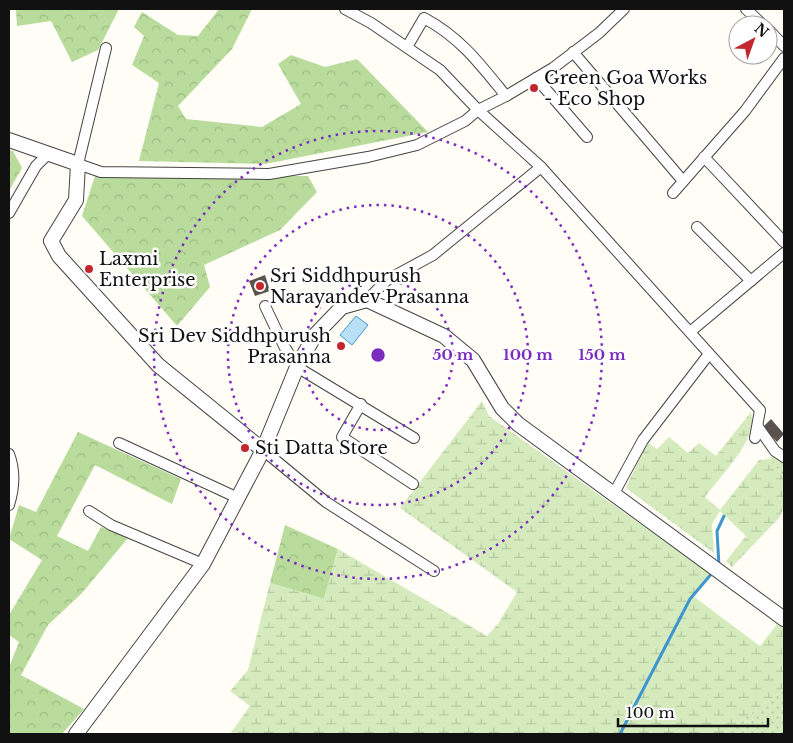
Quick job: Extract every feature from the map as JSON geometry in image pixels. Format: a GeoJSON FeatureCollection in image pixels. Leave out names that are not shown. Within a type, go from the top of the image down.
{"type":"FeatureCollection","features":[{"type":"Feature","properties":{"kind":"street"},"geometry":{"type":"LineString","coordinates":[[345,9],[371,23],[440,70],[478,110],[541,167],[760,410],[755,438]]}},
{"type":"Feature","properties":{"kind":"street"},"geometry":{"type":"LineString","coordinates":[[9,140],[101,172],[269,174],[368,157],[417,145],[465,121],[478,110],[536,78],[573,52],[598,33],[624,9]]}},
{"type":"Feature","properties":{"kind":"street"},"geometry":{"type":"LineString","coordinates":[[407,47],[424,18],[446,30],[465,46],[506,96]]}},
{"type":"Feature","properties":{"kind":"street"},"geometry":{"type":"LineString","coordinates":[[106,48],[78,164],[76,200],[51,241],[58,256],[158,365],[326,502],[434,571]]}},
{"type":"Feature","properties":{"kind":"street"},"geometry":{"type":"LineString","coordinates":[[573,52],[683,181]]}},
{"type":"Feature","properties":{"kind":"street"},"geometry":{"type":"LineString","coordinates":[[673,193],[745,111],[784,58]]}},
{"type":"Feature","properties":{"kind":"street"},"geometry":{"type":"LineString","coordinates":[[536,78],[587,137]]}},
{"type":"Feature","properties":{"kind":"street"},"geometry":{"type":"LineString","coordinates":[[9,214],[36,166],[48,154]]}},
{"type":"Feature","properties":{"kind":"street"},"geometry":{"type":"LineString","coordinates":[[704,156],[784,242]]}},
{"type":"Feature","properties":{"kind":"street"},"geometry":{"type":"LineString","coordinates":[[76,734],[203,564],[263,450],[297,367],[316,335],[342,308],[367,300],[387,280],[433,255],[541,167]]}},
{"type":"Feature","properties":{"kind":"street"},"geometry":{"type":"LineString","coordinates":[[697,227],[751,281]]}},
{"type":"Feature","properties":{"kind":"street"},"geometry":{"type":"LineString","coordinates":[[690,332],[784,253]]}},
{"type":"Feature","properties":{"kind":"street"},"geometry":{"type":"LineString","coordinates":[[367,300],[444,336],[473,360],[502,408],[518,424],[784,619]]}},
{"type":"Feature","properties":{"kind":"street"},"geometry":{"type":"LineString","coordinates":[[265,306],[284,346],[297,367],[361,404],[414,438]]}},
{"type":"Feature","properties":{"kind":"street"},"geometry":{"type":"LineString","coordinates":[[612,494],[643,440],[709,354]]}},
{"type":"Feature","properties":{"kind":"street"},"geometry":{"type":"LineString","coordinates":[[361,404],[342,437],[414,484]]}},
{"type":"Feature","properties":{"kind":"street"},"geometry":{"type":"LineString","coordinates":[[758,427],[775,451],[784,457]]}},
{"type":"Feature","properties":{"kind":"street"},"geometry":{"type":"LineString","coordinates":[[119,443],[238,498]]}},
{"type":"Feature","properties":{"kind":"street"},"geometry":{"type":"LineString","coordinates":[[9,454],[13,464],[12,495],[9,505]]}},
{"type":"Feature","properties":{"kind":"street"},"geometry":{"type":"LineString","coordinates":[[89,511],[111,525],[203,564]]}},
{"type":"Feature","properties":{"kind":"green space"},"geometry":{"type":"Polygon","coordinates":[[[16,9],[119,9],[98,50],[72,62],[51,21],[17,26],[16,9]]]}},
{"type":"Feature","properties":{"kind":"green space"},"geometry":{"type":"Polygon","coordinates":[[[219,9],[252,9],[232,49],[178,106],[186,119],[262,127],[301,104],[278,64],[291,55],[325,67],[357,59],[428,132],[265,164],[139,161],[159,83],[132,65],[144,36],[134,27],[142,12],[178,35],[198,36],[219,9]]]}},
{"type":"Feature","properties":{"kind":"green space"},"geometry":{"type":"Polygon","coordinates":[[[9,150],[13,151],[22,168],[9,191],[9,150]]]}},
{"type":"Feature","properties":{"kind":"green space"},"geometry":{"type":"Polygon","coordinates":[[[95,176],[308,176],[317,192],[280,230],[204,265],[210,287],[177,326],[82,216],[95,176]]]}},
{"type":"Feature","properties":{"kind":"green space"},"geometry":{"type":"Polygon","coordinates":[[[482,401],[489,416],[710,574],[693,596],[760,646],[778,623],[784,627],[784,689],[723,734],[230,734],[250,706],[230,691],[248,670],[270,583],[324,599],[338,549],[487,636],[498,624],[517,592],[400,508],[482,401]]]}},
{"type":"Feature","properties":{"kind":"green space"},"geometry":{"type":"Polygon","coordinates":[[[751,412],[752,423],[744,445],[729,468],[705,497],[720,510],[759,460],[770,459],[784,479],[784,508],[779,518],[732,567],[726,561],[746,536],[720,511],[712,524],[714,553],[626,488],[647,442],[657,449],[669,437],[688,453],[699,443],[716,456],[751,412]]]}},
{"type":"Feature","properties":{"kind":"green space"},"geometry":{"type":"Polygon","coordinates":[[[78,432],[181,479],[172,504],[95,465],[57,536],[88,551],[101,527],[128,538],[82,593],[48,625],[21,675],[84,709],[62,734],[9,734],[9,667],[19,642],[9,635],[9,615],[42,560],[9,539],[19,505],[36,512],[78,432]]]}},
{"type":"Feature","properties":{"kind":"green space"},"geometry":{"type":"Polygon","coordinates":[[[773,454],[784,462],[784,479],[770,459],[773,454]]]}},
{"type":"Feature","properties":{"kind":"green space"},"geometry":{"type":"Polygon","coordinates":[[[285,525],[338,549],[324,599],[270,583],[285,525]]]}},
{"type":"Feature","properties":{"kind":"green space"},"geometry":{"type":"Polygon","coordinates":[[[784,689],[784,734],[723,734],[784,689]]]}},
{"type":"Feature","properties":{"kind":"water"},"geometry":{"type":"Polygon","coordinates":[[[356,316],[368,325],[352,345],[340,335],[356,316]]]}},
{"type":"Feature","properties":{"kind":"building","name":"Sri Siddhpurush Narayandev Prasanna"},"geometry":{"type":"Polygon","coordinates":[[[265,275],[270,291],[255,296],[249,281],[265,275]]]}},
{"type":"Feature","properties":{"kind":"building"},"geometry":{"type":"Polygon","coordinates":[[[771,419],[784,434],[777,442],[763,427],[771,419]]]}},
{"type":"Feature","properties":{"kind":"waterway"},"geometry":{"type":"LineString","coordinates":[[719,566],[717,531],[724,516]]}},
{"type":"Feature","properties":{"kind":"waterway"},"geometry":{"type":"LineString","coordinates":[[620,734],[690,599],[713,572]]}},
{"type":"Feature","properties":{"kind":"place","name":"Green Goa Works - Eco Shop"},"geometry":{"type":"Point","coordinates":[534,88]}},
{"type":"Feature","properties":{"kind":"place","name":"Laxmi Enterprise"},"geometry":{"type":"Point","coordinates":[89,269]}},
{"type":"Feature","properties":{"kind":"place","name":"Sri Siddhpurush Narayandev Prasanna"},"geometry":{"type":"Point","coordinates":[260,286]}},
{"type":"Feature","properties":{"kind":"place","name":"Sri Dev Siddhpurush Prasanna"},"geometry":{"type":"Point","coordinates":[341,346]}},
{"type":"Feature","properties":{"kind":"place","name":"Sti Datta Store"},"geometry":{"type":"Point","coordinates":[245,448]}}]}
